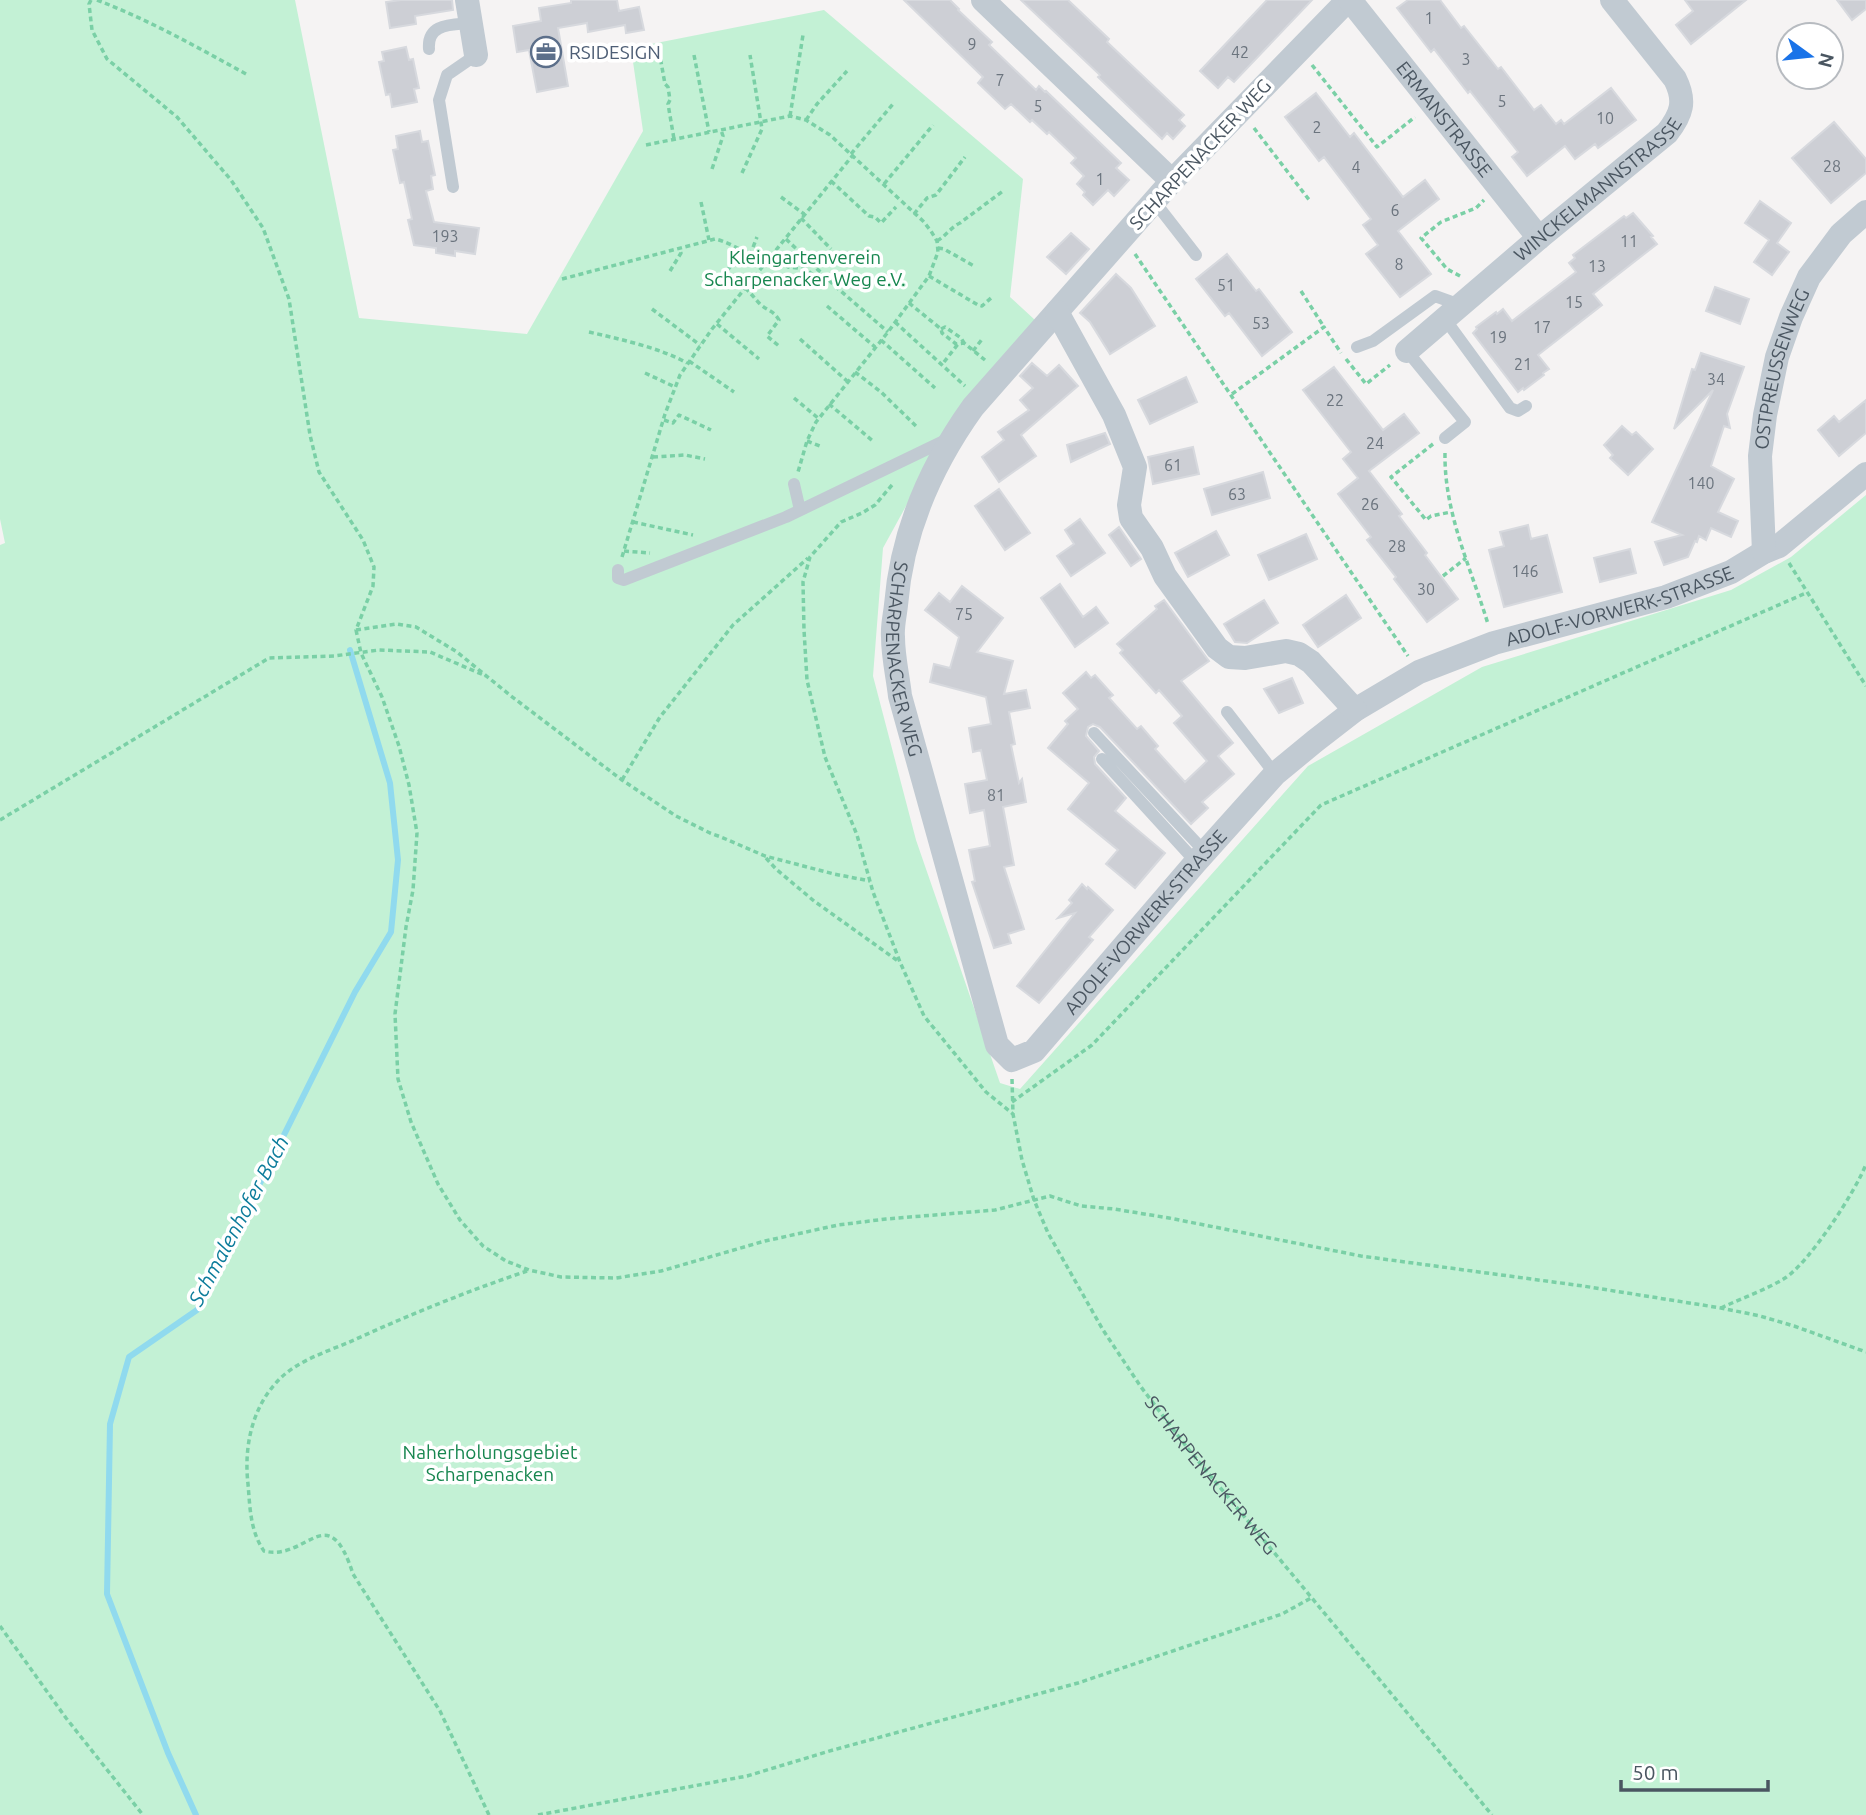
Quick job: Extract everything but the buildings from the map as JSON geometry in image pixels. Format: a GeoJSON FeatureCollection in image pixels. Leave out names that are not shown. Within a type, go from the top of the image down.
{"type":"FeatureCollection","features":[{"type":"Feature","properties":{"kind":"street"},"geometry":{"type":"LineString","coordinates":[[983,0],[1172,181]]}},
{"type":"Feature","properties":{"kind":"street","name":"SCHARPENACKER WEG"},"geometry":{"type":"LineString","coordinates":[[997,1045],[900,696],[893,636],[898,581],[911,526],[951,437],[973,407],[1172,181],[1349,0]]}},
{"type":"Feature","properties":{"kind":"street","name":"ERMANSTRASSE"},"geometry":{"type":"LineString","coordinates":[[1349,0],[1539,238]]}},
{"type":"Feature","properties":{"kind":"street","name":"WINCKELMANNSTRASSE"},"geometry":{"type":"LineString","coordinates":[[1408,351],[1667,132],[1676,121],[1681,106],[1681,91],[1675,79],[1612,0]]}},
{"type":"Feature","properties":{"kind":"street"},"geometry":{"type":"LineString","coordinates":[[469,11],[476,55]]}},
{"type":"Feature","properties":{"kind":"street","name":"OSTPREUSSENWEG"},"geometry":{"type":"LineString","coordinates":[[1772,549],[1760,456],[1777,357],[1809,277],[1841,234],[1866,212]]}},
{"type":"Feature","properties":{"kind":"street"},"geometry":{"type":"LineString","coordinates":[[1056,312],[1114,415],[1135,467],[1129,505],[1131,518],[1152,548],[1164,576],[1217,648],[1229,657],[1245,658],[1286,651],[1299,654],[1311,662],[1355,710]]}},
{"type":"Feature","properties":{"kind":"street","name":"ADOLF-VORWERK-STRASSE"},"geometry":{"type":"LineString","coordinates":[[997,1045],[1012,1060],[1034,1051],[1200,857],[1275,774],[1355,710],[1419,672],[1494,643],[1665,597],[1731,572],[1772,549],[1866,474]]}},
{"type":"Feature","properties":{"kind":"lane"},"geometry":{"type":"LineString","coordinates":[[429,49],[429,40],[434,31],[469,11]]}},
{"type":"Feature","properties":{"kind":"lane"},"geometry":{"type":"LineString","coordinates":[[453,187],[439,100],[446,75],[476,55]]}},
{"type":"Feature","properties":{"kind":"lane"},"geometry":{"type":"LineString","coordinates":[[1154,201],[1196,255]]}},
{"type":"Feature","properties":{"kind":"lane"},"geometry":{"type":"LineString","coordinates":[[1357,347],[1373,341],[1435,296],[1453,312],[1510,408],[1518,411],[1526,406]]}},
{"type":"Feature","properties":{"kind":"lane"},"geometry":{"type":"LineString","coordinates":[[1408,351],[1465,422],[1446,438]]}},
{"type":"Feature","properties":{"kind":"lane"},"geometry":{"type":"LineString","coordinates":[[618,570],[618,578],[624,580],[786,517],[951,437]]}},
{"type":"Feature","properties":{"kind":"lane"},"geometry":{"type":"LineString","coordinates":[[794,484],[800,510]]}},
{"type":"Feature","properties":{"kind":"lane"},"geometry":{"type":"LineString","coordinates":[[1227,712],[1275,774]]}},
{"type":"Feature","properties":{"kind":"lane"},"geometry":{"type":"LineString","coordinates":[[1094,733],[1200,857]]}},
{"type":"Feature","properties":{"kind":"lane"},"geometry":{"type":"LineString","coordinates":[[1102,759],[1200,857]]}},
{"type":"Feature","properties":{"kind":"path"},"geometry":{"type":"LineString","coordinates":[[91,0],[89,4],[92,30],[107,58],[177,117],[231,180],[262,228],[289,299],[310,435],[319,472],[363,540],[374,567],[373,586],[356,631],[360,653],[382,697],[399,746],[417,833],[413,890],[395,1014],[398,1079],[429,1166],[460,1220],[483,1246],[506,1261],[529,1270],[561,1277],[594,1279],[636,1276],[789,1235],[838,1225],[995,1210],[1050,1196],[1081,1206],[1114,1209],[1361,1256],[1721,1308],[1794,1326],[1866,1352]]}},
{"type":"Feature","properties":{"kind":"path"},"geometry":{"type":"LineString","coordinates":[[97,0],[174,34],[246,74]]}},
{"type":"Feature","properties":{"kind":"path"},"geometry":{"type":"LineString","coordinates":[[790,116],[803,35]]}},
{"type":"Feature","properties":{"kind":"path"},"geometry":{"type":"LineString","coordinates":[[1300,50],[1377,147],[1433,104]]}},
{"type":"Feature","properties":{"kind":"path"},"geometry":{"type":"LineString","coordinates":[[659,51],[665,84],[668,87],[674,139]]}},
{"type":"Feature","properties":{"kind":"path"},"geometry":{"type":"LineString","coordinates":[[694,55],[709,132]]}},
{"type":"Feature","properties":{"kind":"path"},"geometry":{"type":"LineString","coordinates":[[742,173],[762,129],[750,55]]}},
{"type":"Feature","properties":{"kind":"path"},"geometry":{"type":"LineString","coordinates":[[806,120],[847,71]]}},
{"type":"Feature","properties":{"kind":"path"},"geometry":{"type":"LineString","coordinates":[[618,570],[663,420],[675,387],[689,362],[716,324],[893,104]]}},
{"type":"Feature","properties":{"kind":"path"},"geometry":{"type":"LineString","coordinates":[[1240,110],[1310,201]]}},
{"type":"Feature","properties":{"kind":"path"},"geometry":{"type":"LineString","coordinates":[[646,145],[790,116],[806,120],[830,135],[884,184],[931,231],[937,241],[938,248],[929,276],[888,332],[818,418],[807,441],[794,484]]}},
{"type":"Feature","properties":{"kind":"path"},"geometry":{"type":"LineString","coordinates":[[884,184],[933,125]]}},
{"type":"Feature","properties":{"kind":"path"},"geometry":{"type":"LineString","coordinates":[[712,169],[723,136],[721,130]]}},
{"type":"Feature","properties":{"kind":"path"},"geometry":{"type":"LineString","coordinates":[[915,214],[928,198],[936,195],[965,157]]}},
{"type":"Feature","properties":{"kind":"path"},"geometry":{"type":"LineString","coordinates":[[831,181],[869,216],[881,223],[896,207]]}},
{"type":"Feature","properties":{"kind":"path"},"geometry":{"type":"LineString","coordinates":[[1481,288],[1447,269],[1422,238],[1441,222],[1476,208],[1498,187]]}},
{"type":"Feature","properties":{"kind":"path"},"geometry":{"type":"LineString","coordinates":[[937,241],[945,237],[954,225],[1003,191]]}},
{"type":"Feature","properties":{"kind":"path"},"geometry":{"type":"LineString","coordinates":[[781,197],[831,249]]}},
{"type":"Feature","properties":{"kind":"path"},"geometry":{"type":"LineString","coordinates":[[701,202],[709,240]]}},
{"type":"Feature","properties":{"kind":"path"},"geometry":{"type":"LineString","coordinates":[[1123,236],[1419,672]]}},
{"type":"Feature","properties":{"kind":"path"},"geometry":{"type":"LineString","coordinates":[[750,255],[757,237]]}},
{"type":"Feature","properties":{"kind":"path"},"geometry":{"type":"LineString","coordinates":[[785,238],[888,332]]}},
{"type":"Feature","properties":{"kind":"path"},"geometry":{"type":"LineString","coordinates":[[562,279],[719,239],[767,261]]}},
{"type":"Feature","properties":{"kind":"path"},"geometry":{"type":"LineString","coordinates":[[938,248],[974,266]]}},
{"type":"Feature","properties":{"kind":"path"},"geometry":{"type":"LineString","coordinates":[[670,271],[681,253],[679,249]]}},
{"type":"Feature","properties":{"kind":"path"},"geometry":{"type":"LineString","coordinates":[[722,276],[743,251]]}},
{"type":"Feature","properties":{"kind":"path"},"geometry":{"type":"LineString","coordinates":[[773,253],[788,267],[806,270],[814,276]]}},
{"type":"Feature","properties":{"kind":"path"},"geometry":{"type":"LineString","coordinates":[[929,276],[978,306],[991,298]]}},
{"type":"Feature","properties":{"kind":"path"},"geometry":{"type":"LineString","coordinates":[[745,288],[779,320],[767,336],[779,346]]}},
{"type":"Feature","properties":{"kind":"path"},"geometry":{"type":"LineString","coordinates":[[1301,291],[1344,358]]}},
{"type":"Feature","properties":{"kind":"path"},"geometry":{"type":"LineString","coordinates":[[909,303],[956,344],[961,343],[988,363]]}},
{"type":"Feature","properties":{"kind":"path"},"geometry":{"type":"LineString","coordinates":[[827,306],[875,347]]}},
{"type":"Feature","properties":{"kind":"path"},"geometry":{"type":"LineString","coordinates":[[652,309],[700,345]]}},
{"type":"Feature","properties":{"kind":"path"},"geometry":{"type":"LineString","coordinates":[[895,322],[972,393]]}},
{"type":"Feature","properties":{"kind":"path"},"geometry":{"type":"LineString","coordinates":[[716,324],[759,359]]}},
{"type":"Feature","properties":{"kind":"path"},"geometry":{"type":"LineString","coordinates":[[1232,394],[1324,327]]}},
{"type":"Feature","properties":{"kind":"path"},"geometry":{"type":"LineString","coordinates":[[589,332],[689,362],[734,392]]}},
{"type":"Feature","properties":{"kind":"path"},"geometry":{"type":"LineString","coordinates":[[973,351],[983,338]]}},
{"type":"Feature","properties":{"kind":"path"},"geometry":{"type":"LineString","coordinates":[[800,339],[847,381]]}},
{"type":"Feature","properties":{"kind":"path"},"geometry":{"type":"LineString","coordinates":[[881,340],[935,388]]}},
{"type":"Feature","properties":{"kind":"path"},"geometry":{"type":"LineString","coordinates":[[944,362],[961,343]]}},
{"type":"Feature","properties":{"kind":"path"},"geometry":{"type":"LineString","coordinates":[[1349,364],[1366,384],[1408,351]]}},
{"type":"Feature","properties":{"kind":"path"},"geometry":{"type":"LineString","coordinates":[[855,372],[881,392],[917,427]]}},
{"type":"Feature","properties":{"kind":"path"},"geometry":{"type":"LineString","coordinates":[[645,373],[675,387]]}},
{"type":"Feature","properties":{"kind":"path"},"geometry":{"type":"LineString","coordinates":[[794,398],[818,418]]}},
{"type":"Feature","properties":{"kind":"path"},"geometry":{"type":"LineString","coordinates":[[829,404],[874,442]]}},
{"type":"Feature","properties":{"kind":"path"},"geometry":{"type":"LineString","coordinates":[[663,420],[673,424],[678,415],[711,430]]}},
{"type":"Feature","properties":{"kind":"path"},"geometry":{"type":"LineString","coordinates":[[1451,512],[1426,520],[1391,477],[1435,442],[1446,438],[1445,473],[1451,512],[1485,616]]}},
{"type":"Feature","properties":{"kind":"path"},"geometry":{"type":"LineString","coordinates":[[807,441],[820,446]]}},
{"type":"Feature","properties":{"kind":"path"},"geometry":{"type":"LineString","coordinates":[[653,457],[685,455],[705,459]]}},
{"type":"Feature","properties":{"kind":"path"},"geometry":{"type":"LineString","coordinates":[[622,780],[660,716],[733,625],[810,557],[841,522],[875,505],[893,484]]}},
{"type":"Feature","properties":{"kind":"path"},"geometry":{"type":"LineString","coordinates":[[633,522],[695,536]]}},
{"type":"Feature","properties":{"kind":"path"},"geometry":{"type":"LineString","coordinates":[[1772,549],[1806,593],[1866,686]]}},
{"type":"Feature","properties":{"kind":"path"},"geometry":{"type":"LineString","coordinates":[[624,551],[651,553]]}},
{"type":"Feature","properties":{"kind":"path"},"geometry":{"type":"LineString","coordinates":[[810,557],[803,582],[807,680],[825,757],[857,835],[870,881],[900,962],[924,1016],[986,1091],[1013,1114]]}},
{"type":"Feature","properties":{"kind":"path"},"geometry":{"type":"LineString","coordinates":[[1443,576],[1466,558]]}},
{"type":"Feature","properties":{"kind":"path"},"geometry":{"type":"LineString","coordinates":[[1012,1102],[1092,1045],[1321,805],[1806,593]]}},
{"type":"Feature","properties":{"kind":"path"},"geometry":{"type":"LineString","coordinates":[[356,631],[397,624],[416,627],[450,647],[622,780],[676,816],[765,856],[870,881]]}},
{"type":"Feature","properties":{"kind":"path"},"geometry":{"type":"LineString","coordinates":[[0,820],[270,658],[334,656],[379,650],[430,652],[491,678]]}},
{"type":"Feature","properties":{"kind":"path"},"geometry":{"type":"LineString","coordinates":[[765,856],[776,869],[814,901],[900,962]]}},
{"type":"Feature","properties":{"kind":"path","name":"SCHARPENACKER WEG"},"geometry":{"type":"LineString","coordinates":[[1012,1089],[1013,1114],[1022,1160],[1034,1200],[1048,1233],[1104,1330],[1141,1387],[1188,1450],[1492,1815]]}},
{"type":"Feature","properties":{"kind":"path"},"geometry":{"type":"LineString","coordinates":[[1721,1308],[1787,1278],[1816,1246],[1861,1178],[1866,1164]]}},
{"type":"Feature","properties":{"kind":"path"},"geometry":{"type":"LineString","coordinates":[[489,1815],[440,1712],[353,1574],[346,1553],[336,1539],[330,1535],[321,1536],[278,1553],[264,1550],[258,1543],[251,1523],[246,1471],[247,1451],[253,1422],[260,1405],[285,1373],[306,1361],[426,1308],[529,1270]]}},
{"type":"Feature","properties":{"kind":"path"},"geometry":{"type":"LineString","coordinates":[[538,1815],[747,1776],[1079,1683],[1282,1614],[1311,1598]]}},
{"type":"Feature","properties":{"kind":"path"},"geometry":{"type":"LineString","coordinates":[[0,1626],[66,1718],[143,1815]]}},
{"type":"Feature","properties":{"kind":"green space"},"geometry":{"type":"Polygon","coordinates":[[[0,0],[295,0],[359,318],[527,334],[643,131],[631,48],[824,10],[1023,179],[1010,297],[1035,320],[940,444],[883,548],[873,676],[916,840],[1000,1083],[1020,1089],[1308,766],[1482,667],[1731,590],[1791,557],[1866,495],[1866,1815],[0,1815],[0,545],[5,543],[0,519],[0,0]]]}},
{"type":"Feature","properties":{"kind":"waterway","name":"Schmalenhofer Bach"},"geometry":{"type":"LineString","coordinates":[[196,1815],[168,1753],[107,1594],[110,1424],[129,1357],[197,1310],[355,992],[391,932],[398,860],[390,783],[350,650]]}},
{"type":"Feature","properties":{"kind":"place","name":"RSIDESIGN"},"geometry":{"type":"Point","coordinates":[546,52]}},
{"type":"Feature","properties":{"kind":"park label","name":"Kleingartenverein Scharpenacker Weg e.V."},"geometry":{"type":"Point","coordinates":[805,268]}},
{"type":"Feature","properties":{"kind":"park label","name":"Naherholungsgebiet Scharpenacken"},"geometry":{"type":"Point","coordinates":[490,1463]}}]}
